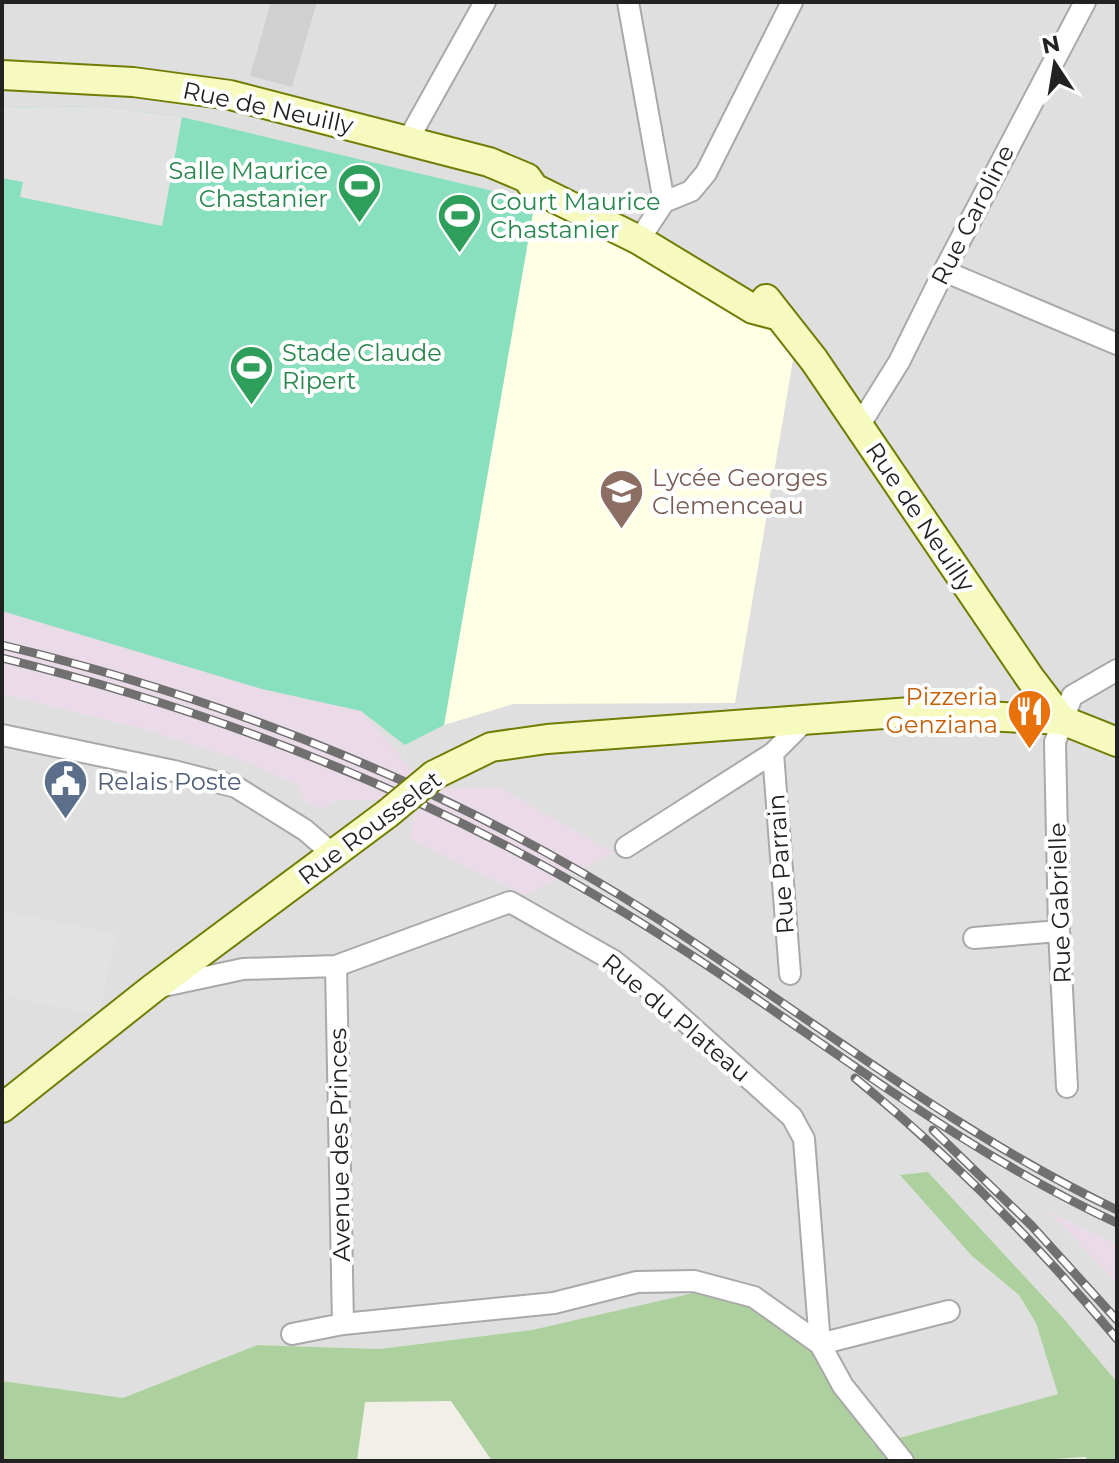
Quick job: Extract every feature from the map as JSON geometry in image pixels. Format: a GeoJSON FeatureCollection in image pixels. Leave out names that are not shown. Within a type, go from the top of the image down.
{"type":"FeatureCollection","features":[{"type":"Feature","properties":{"kind":"main road","name":"Rue de Neuilly"},"geometry":{"type":"LineString","coordinates":[[2,75],[133,82],[230,95],[489,162],[527,178],[534,188],[644,233],[763,295],[814,360],[1030,678],[1062,720]]}},
{"type":"Feature","properties":{"kind":"main road","name":"Rue Rousselet"},"geometry":{"type":"LineString","coordinates":[[2,1108],[152,989],[334,855],[434,775],[491,747],[547,739],[911,712],[1062,720]]}},
{"type":"Feature","properties":{"kind":"main road"},"geometry":{"type":"LineString","coordinates":[[1062,720],[1117,742]]}},
{"type":"Feature","properties":{"kind":"street"},"geometry":{"type":"LineString","coordinates":[[408,140],[485,2]]}},
{"type":"Feature","properties":{"kind":"street"},"geometry":{"type":"LineString","coordinates":[[628,2],[664,202]]}},
{"type":"Feature","properties":{"kind":"street"},"geometry":{"type":"LineString","coordinates":[[644,233],[664,202],[691,191],[706,173],[792,2]]}},
{"type":"Feature","properties":{"kind":"street","name":"Rue Caroline"},"geometry":{"type":"LineString","coordinates":[[859,426],[899,362],[1085,2]]}},
{"type":"Feature","properties":{"kind":"street"},"geometry":{"type":"LineString","coordinates":[[944,271],[1117,344]]}},
{"type":"Feature","properties":{"kind":"street"},"geometry":{"type":"LineString","coordinates":[[1062,720],[1072,696],[1117,670]]}},
{"type":"Feature","properties":{"kind":"street"},"geometry":{"type":"LineString","coordinates":[[626,847],[773,753],[806,720]]}},
{"type":"Feature","properties":{"kind":"street","name":"Rue Gabrielle"},"geometry":{"type":"LineString","coordinates":[[1062,720],[1055,742],[1059,931],[1067,1087]]}},
{"type":"Feature","properties":{"kind":"street"},"geometry":{"type":"LineString","coordinates":[[2,735],[236,787],[305,830],[334,855]]}},
{"type":"Feature","properties":{"kind":"street","name":"Rue Parrain"},"geometry":{"type":"LineString","coordinates":[[773,753],[790,974]]}},
{"type":"Feature","properties":{"kind":"street","name":"Rue du Plateau"},"geometry":{"type":"LineString","coordinates":[[152,989],[243,969],[336,966],[510,902],[614,961],[792,1117],[804,1139],[820,1344]]}},
{"type":"Feature","properties":{"kind":"street"},"geometry":{"type":"LineString","coordinates":[[974,938],[1059,931]]}},
{"type":"Feature","properties":{"kind":"street","name":"Avenue des Princes"},"geometry":{"type":"LineString","coordinates":[[336,966],[343,1324]]}},
{"type":"Feature","properties":{"kind":"street"},"geometry":{"type":"LineString","coordinates":[[292,1334],[343,1324],[554,1303],[637,1282],[694,1281],[754,1297],[820,1344],[843,1386],[903,1461]]}},
{"type":"Feature","properties":{"kind":"street"},"geometry":{"type":"LineString","coordinates":[[820,1344],[949,1311]]}},
{"type":"Feature","properties":{"kind":"shaded area"},"geometry":{"type":"Polygon","coordinates":[[[2,2],[1117,2],[1117,1382],[1065,1320],[928,1172],[972,1256],[1019,1295],[1036,1323],[1059,1394],[873,1445],[804,1341],[532,1330],[379,1349],[257,1345],[123,1399],[2,1381],[2,2]]]}},
{"type":"Feature","properties":{"kind":"shaded area"},"geometry":{"type":"Polygon","coordinates":[[[271,2],[317,2],[292,87],[250,76],[271,2]]]}},
{"type":"Feature","properties":{"kind":"shaded area"},"geometry":{"type":"Polygon","coordinates":[[[101,106],[182,117],[162,226],[20,197],[23,182],[2,178],[2,108],[101,106]]]}},
{"type":"Feature","properties":{"kind":"shaded area","name":"Lycée Georges Clemenceau"},"geometry":{"type":"Polygon","coordinates":[[[535,201],[706,287],[776,335],[793,360],[735,703],[513,704],[444,725],[535,201]]]}},
{"type":"Feature","properties":{"kind":"shaded area"},"geometry":{"type":"Polygon","coordinates":[[[2,609],[262,689],[361,711],[417,776],[386,800],[337,800],[321,810],[305,801],[297,784],[237,759],[143,729],[2,694],[2,609]]]}},
{"type":"Feature","properties":{"kind":"shaded area"},"geometry":{"type":"Polygon","coordinates":[[[445,788],[500,788],[614,853],[524,895],[410,839],[414,813],[445,788]]]}},
{"type":"Feature","properties":{"kind":"shaded area"},"geometry":{"type":"Polygon","coordinates":[[[2,911],[116,934],[99,1015],[2,995],[2,911]]]}},
{"type":"Feature","properties":{"kind":"shaded area"},"geometry":{"type":"Polygon","coordinates":[[[1049,1212],[1117,1245],[1117,1282],[1049,1212]]]}},
{"type":"Feature","properties":{"kind":"green space","name":"Stade Claude Ripert"},"geometry":{"type":"Polygon","coordinates":[[[101,106],[182,117],[535,201],[444,725],[405,745],[361,711],[262,689],[2,611],[2,108],[101,106]]]}},
{"type":"Feature","properties":{"kind":"green space"},"geometry":{"type":"Polygon","coordinates":[[[928,1172],[1065,1320],[1117,1382],[1117,1461],[1089,1461],[1085,1457],[1024,1461],[492,1461],[451,1401],[365,1402],[357,1461],[2,1461],[2,1381],[123,1398],[257,1345],[379,1349],[532,1330],[694,1293],[737,1301],[804,1341],[874,1445],[1058,1394],[1036,1323],[1019,1295],[972,1256],[900,1175],[928,1172]]]}},
{"type":"Feature","properties":{"kind":"railway"},"geometry":{"type":"LineString","coordinates":[[2,645],[174,693],[259,722],[423,790],[503,830],[582,872],[658,919],[883,1072],[997,1145],[1117,1210]]}},
{"type":"Feature","properties":{"kind":"railway"},"geometry":{"type":"LineString","coordinates":[[2,658],[164,704],[243,731],[321,760],[473,829],[547,868],[682,949],[987,1153],[1117,1223]]}},
{"type":"Feature","properties":{"kind":"railway"},"geometry":{"type":"LineString","coordinates":[[855,1078],[925,1138],[992,1202],[1117,1339]]}},
{"type":"Feature","properties":{"kind":"railway"},"geometry":{"type":"LineString","coordinates":[[933,1130],[1031,1225],[1117,1320]]}},
{"type":"Feature","properties":{"kind":"place","name":"Salle Maurice Chastanier"},"geometry":{"type":"Point","coordinates":[359,224]}},
{"type":"Feature","properties":{"kind":"place","name":"Court Maurice Chastanier"},"geometry":{"type":"Point","coordinates":[459,255]}},
{"type":"Feature","properties":{"kind":"place","name":"Stade Claude Ripert"},"geometry":{"type":"Point","coordinates":[251,406]}},
{"type":"Feature","properties":{"kind":"place","name":"Lycée Georges Clemenceau"},"geometry":{"type":"Point","coordinates":[621,531]}},
{"type":"Feature","properties":{"kind":"place","name":"Pizzeria Genziana"},"geometry":{"type":"Point","coordinates":[1029,750]}},
{"type":"Feature","properties":{"kind":"place","name":"Relais Poste"},"geometry":{"type":"Point","coordinates":[66,821]}}]}
